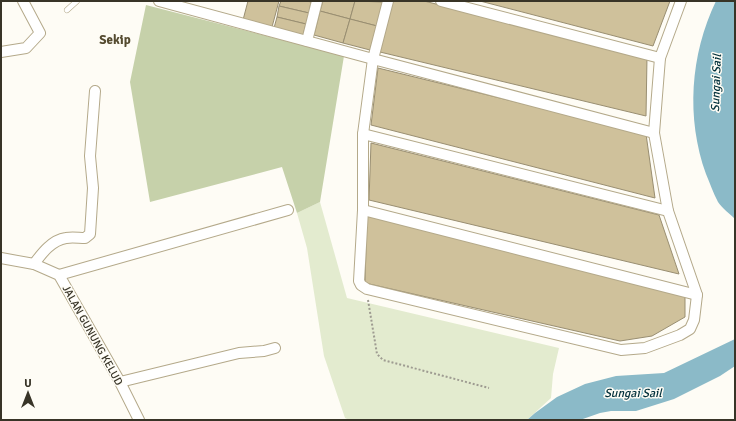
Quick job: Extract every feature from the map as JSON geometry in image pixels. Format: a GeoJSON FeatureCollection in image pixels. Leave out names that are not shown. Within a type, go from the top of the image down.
{"type":"FeatureCollection","features":[{"type":"Feature","properties":{"kind":"street"},"geometry":{"type":"LineString","coordinates":[[1,52],[26,48],[40,33],[23,1]]}},
{"type":"Feature","properties":{"kind":"street"},"geometry":{"type":"LineString","coordinates":[[159,1],[654,133]]}},
{"type":"Feature","properties":{"kind":"street"},"geometry":{"type":"LineString","coordinates":[[307,41],[317,1]]}},
{"type":"Feature","properties":{"kind":"street"},"geometry":{"type":"LineString","coordinates":[[388,1],[373,59],[363,134],[363,210],[359,281],[367,289],[622,350],[645,348],[680,335],[690,329],[694,320],[697,295],[668,211],[654,133],[660,58],[680,1]]}},
{"type":"Feature","properties":{"kind":"street"},"geometry":{"type":"LineString","coordinates":[[441,1],[660,58]]}},
{"type":"Feature","properties":{"kind":"street"},"geometry":{"type":"LineString","coordinates":[[34,264],[45,250],[56,242],[66,238],[85,238],[90,234],[93,188],[90,156],[95,92]]}},
{"type":"Feature","properties":{"kind":"street"},"geometry":{"type":"LineString","coordinates":[[363,134],[668,211]]}},
{"type":"Feature","properties":{"kind":"street"},"geometry":{"type":"LineString","coordinates":[[59,275],[288,210]]}},
{"type":"Feature","properties":{"kind":"street"},"geometry":{"type":"LineString","coordinates":[[363,210],[697,295]]}},
{"type":"Feature","properties":{"kind":"street","name":"JALAN GUNUNG KELUD"},"geometry":{"type":"LineString","coordinates":[[1,258],[34,264],[59,275],[120,382],[139,420]]}},
{"type":"Feature","properties":{"kind":"street"},"geometry":{"type":"LineString","coordinates":[[120,382],[239,353],[264,352],[275,348]]}},
{"type":"Feature","properties":{"kind":"lane"},"geometry":{"type":"LineString","coordinates":[[67,10],[77,1]]}},
{"type":"Feature","properties":{"kind":"path"},"geometry":{"type":"LineString","coordinates":[[367,289],[377,354],[383,360],[489,388]]}},
{"type":"Feature","properties":{"kind":"green space"},"geometry":{"type":"Polygon","coordinates":[[[146,5],[344,56],[320,202],[297,213],[282,167],[150,202],[130,82],[146,5]]]}},
{"type":"Feature","properties":{"kind":"green space"},"geometry":{"type":"Polygon","coordinates":[[[320,202],[347,298],[559,348],[553,374],[551,398],[527,420],[349,420],[345,418],[324,356],[307,248],[297,213],[320,202]]]}},
{"type":"Feature","properties":{"kind":"water","name":"Sungai Sail"},"geometry":{"type":"Polygon","coordinates":[[[716,1],[735,1],[735,219],[718,202],[713,192],[706,174],[695,131],[694,87],[696,65],[707,22],[716,1]]]}},
{"type":"Feature","properties":{"kind":"water","name":"Sungai Sail"},"geometry":{"type":"Polygon","coordinates":[[[735,339],[735,366],[720,376],[674,399],[636,411],[611,411],[580,420],[527,420],[557,397],[585,384],[616,376],[664,373],[735,339]]]}},
{"type":"Feature","properties":{"kind":"building"},"geometry":{"type":"Polygon","coordinates":[[[248,1],[279,1],[272,27],[243,20],[248,1]]]}},
{"type":"Feature","properties":{"kind":"building"},"geometry":{"type":"Polygon","coordinates":[[[281,1],[311,2],[309,13],[279,6],[281,1]]]}},
{"type":"Feature","properties":{"kind":"building"},"geometry":{"type":"Polygon","coordinates":[[[323,1],[355,1],[350,19],[320,11],[323,1]]]}},
{"type":"Feature","properties":{"kind":"building"},"geometry":{"type":"Polygon","coordinates":[[[355,1],[383,2],[377,26],[350,19],[355,1]]]}},
{"type":"Feature","properties":{"kind":"building"},"geometry":{"type":"Polygon","coordinates":[[[393,1],[424,1],[647,57],[646,116],[380,52],[393,1]]]}},
{"type":"Feature","properties":{"kind":"building"},"geometry":{"type":"Polygon","coordinates":[[[480,1],[670,1],[653,46],[480,1]]]}},
{"type":"Feature","properties":{"kind":"building"},"geometry":{"type":"Polygon","coordinates":[[[279,6],[309,13],[306,24],[277,17],[279,6]]]}},
{"type":"Feature","properties":{"kind":"building"},"geometry":{"type":"Polygon","coordinates":[[[320,11],[350,19],[343,43],[314,35],[320,11]]]}},
{"type":"Feature","properties":{"kind":"building"},"geometry":{"type":"Polygon","coordinates":[[[277,17],[306,24],[303,35],[274,28],[277,17]]]}},
{"type":"Feature","properties":{"kind":"building"},"geometry":{"type":"Polygon","coordinates":[[[350,19],[377,26],[370,50],[343,43],[350,19]]]}},
{"type":"Feature","properties":{"kind":"building"},"geometry":{"type":"Polygon","coordinates":[[[378,68],[646,134],[655,198],[371,125],[378,68]]]}},
{"type":"Feature","properties":{"kind":"building"},"geometry":{"type":"Polygon","coordinates":[[[371,143],[659,215],[679,274],[369,200],[371,143]]]}},
{"type":"Feature","properties":{"kind":"building"},"geometry":{"type":"Polygon","coordinates":[[[367,213],[685,296],[685,317],[652,336],[620,341],[365,283],[367,213]]]}},
{"type":"Feature","properties":{"kind":"district","name":"Sekip"},"geometry":{"type":"Point","coordinates":[115,39]}}]}
